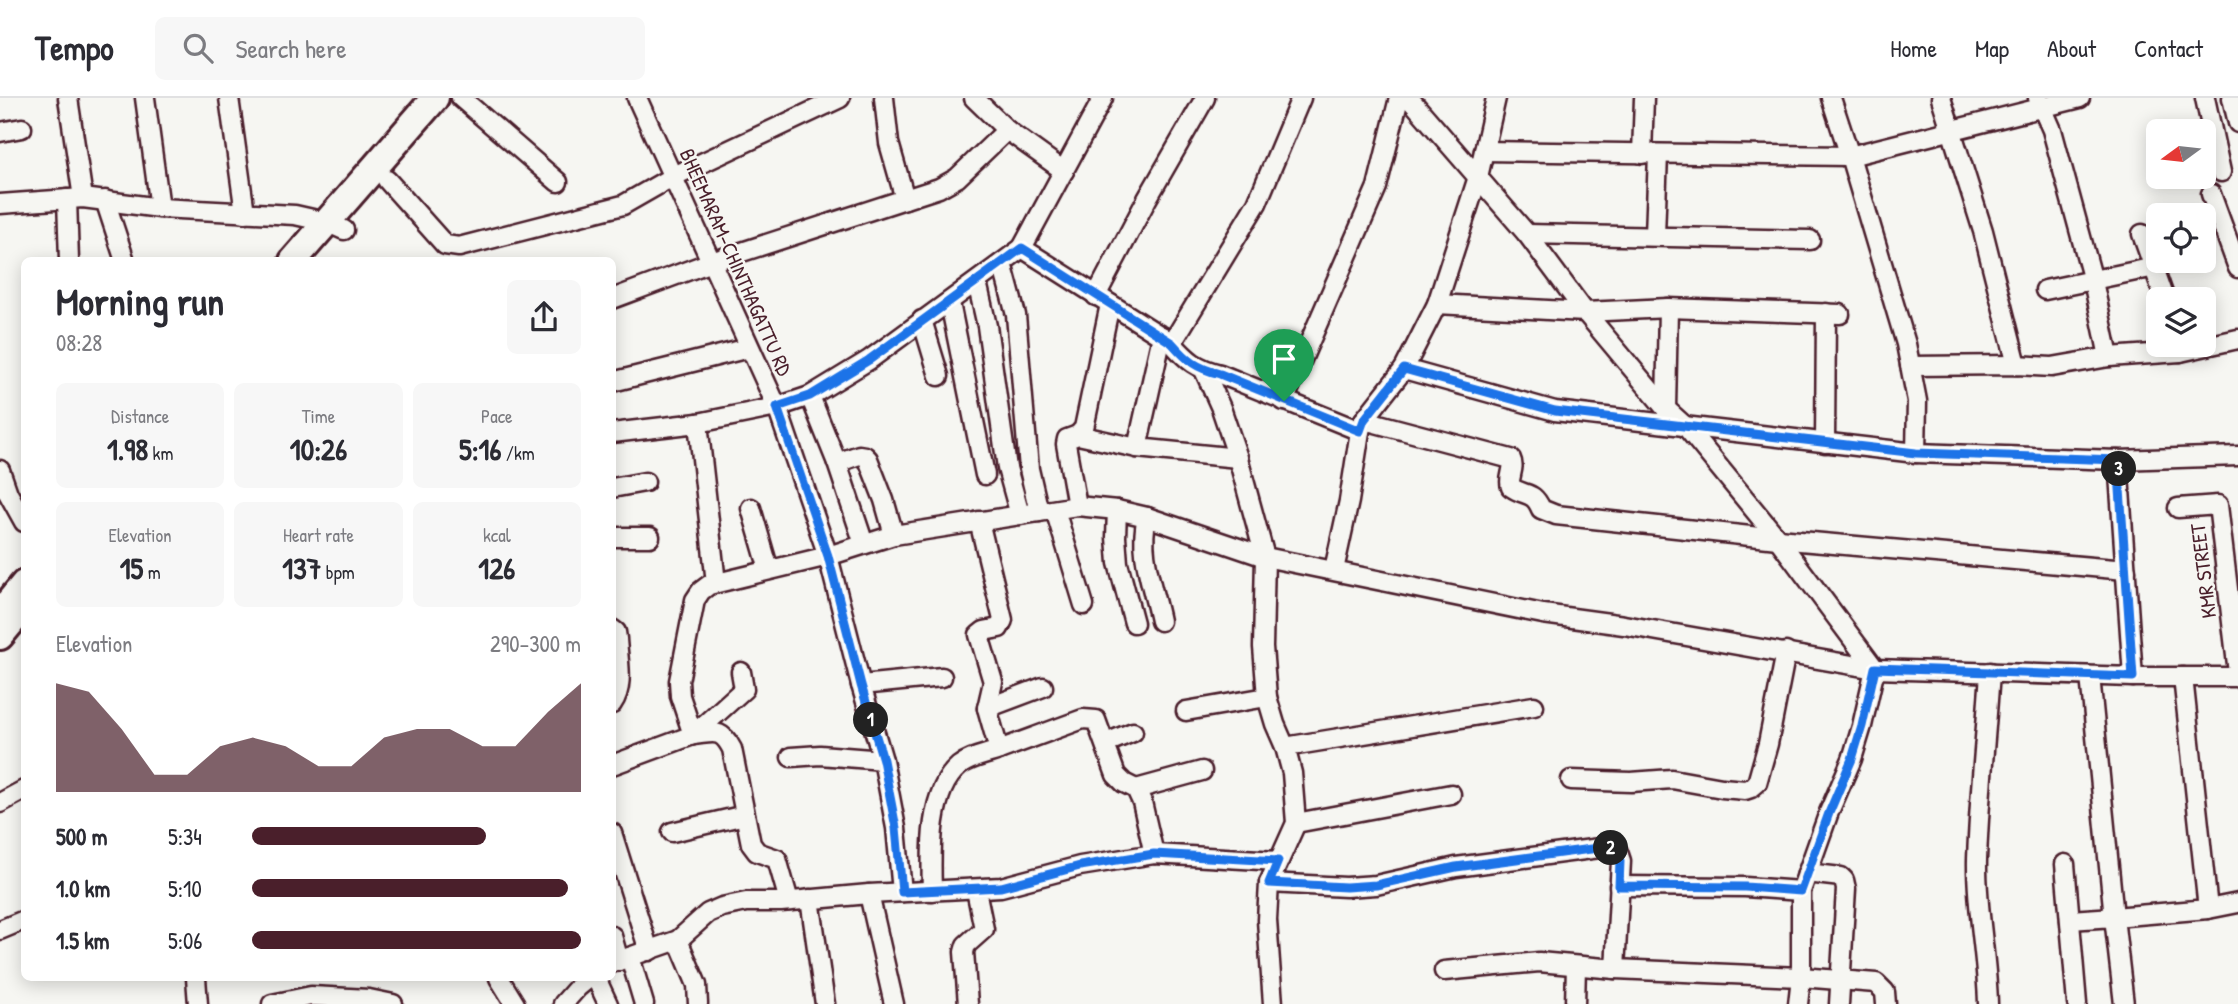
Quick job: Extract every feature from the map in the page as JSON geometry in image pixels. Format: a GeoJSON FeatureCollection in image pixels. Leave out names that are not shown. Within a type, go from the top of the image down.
{"type":"FeatureCollection","features":[{"type":"Feature","properties":{"kind":"highway"},"geometry":{"type":"LineString","coordinates":[[319,257],[335,226],[435,98]]}},
{"type":"Feature","properties":{"kind":"highway"},"geometry":{"type":"LineString","coordinates":[[298,257],[387,180],[453,98]]}},
{"type":"Feature","properties":{"kind":"highway"},"geometry":{"type":"LineString","coordinates":[[0,613],[21,588]]}},
{"type":"Feature","properties":{"kind":"highway"},"geometry":{"type":"LineString","coordinates":[[0,636],[21,611]]}},
{"type":"Feature","properties":{"kind":"street"},"geometry":{"type":"LineString","coordinates":[[68,98],[75,199],[69,257]]}},
{"type":"Feature","properties":{"kind":"street"},"geometry":{"type":"LineString","coordinates":[[145,98],[160,208]]}},
{"type":"Feature","properties":{"kind":"street"},"geometry":{"type":"LineString","coordinates":[[229,98],[245,213]]}},
{"type":"Feature","properties":{"kind":"street"},"geometry":{"type":"LineString","coordinates":[[461,98],[558,182]]}},
{"type":"Feature","properties":{"kind":"street","name":"BHEEMARAM-CHINTHAGATTU RD"},"geometry":{"type":"LineString","coordinates":[[616,433],[698,423],[777,407],[637,98]]}},
{"type":"Feature","properties":{"kind":"street"},"geometry":{"type":"LineString","coordinates":[[387,180],[445,244],[459,247],[623,205],[672,177],[841,98]]}},
{"type":"Feature","properties":{"kind":"street"},"geometry":{"type":"LineString","coordinates":[[884,98],[889,143],[905,199]]}},
{"type":"Feature","properties":{"kind":"street"},"geometry":{"type":"LineString","coordinates":[[974,98],[1007,130],[1064,171]]}},
{"type":"Feature","properties":{"kind":"street"},"geometry":{"type":"LineString","coordinates":[[902,892],[896,828],[883,760],[828,556],[777,407],[810,396],[869,360],[1022,248],[1103,98]]}},
{"type":"Feature","properties":{"kind":"street"},"geometry":{"type":"LineString","coordinates":[[1078,435],[1084,428],[1103,300],[1147,199],[1205,98]]}},
{"type":"Feature","properties":{"kind":"street"},"geometry":{"type":"LineString","coordinates":[[1137,447],[1167,340],[1257,203],[1301,98]]}},
{"type":"Feature","properties":{"kind":"street"},"geometry":{"type":"LineString","coordinates":[[1284,401],[1377,187],[1399,98]]}},
{"type":"Feature","properties":{"kind":"street"},"geometry":{"type":"LineString","coordinates":[[1409,98],[1527,234],[1585,312],[1666,409],[1687,428],[1778,539],[1875,668],[1852,759],[1801,891],[1801,976],[1798,1004]]}},
{"type":"Feature","properties":{"kind":"street"},"geometry":{"type":"LineString","coordinates":[[1334,570],[1362,426],[1404,369],[1437,304],[1478,177],[1496,98]]}},
{"type":"Feature","properties":{"kind":"street"},"geometry":{"type":"LineString","coordinates":[[1644,98],[1656,235]]}},
{"type":"Feature","properties":{"kind":"street"},"geometry":{"type":"LineString","coordinates":[[1831,98],[1906,344],[1917,401],[1916,453]]}},
{"type":"Feature","properties":{"kind":"street"},"geometry":{"type":"LineString","coordinates":[[1941,98],[1983,231],[2017,365]]}},
{"type":"Feature","properties":{"kind":"street"},"geometry":{"type":"LineString","coordinates":[[1484,151],[1850,156],[1950,131],[2040,103],[2080,98]]}},
{"type":"Feature","properties":{"kind":"street"},"geometry":{"type":"LineString","coordinates":[[2205,98],[2221,172]]}},
{"type":"Feature","properties":{"kind":"street"},"geometry":{"type":"LineString","coordinates":[[2232,98],[2238,123]]}},
{"type":"Feature","properties":{"kind":"street"},"geometry":{"type":"LineString","coordinates":[[2040,103],[2052,130],[2093,281],[2109,357]]}},
{"type":"Feature","properties":{"kind":"street"},"geometry":{"type":"LineString","coordinates":[[0,132],[22,128]]}},
{"type":"Feature","properties":{"kind":"street"},"geometry":{"type":"LineString","coordinates":[[616,298],[711,262],[939,188],[957,178],[1007,130]]}},
{"type":"Feature","properties":{"kind":"street"},"geometry":{"type":"LineString","coordinates":[[2211,194],[2238,268]]}},
{"type":"Feature","properties":{"kind":"street"},"geometry":{"type":"LineString","coordinates":[[0,204],[75,199],[105,200],[160,208],[295,215],[335,226]]}},
{"type":"Feature","properties":{"kind":"street"},"geometry":{"type":"LineString","coordinates":[[105,200],[124,257]]}},
{"type":"Feature","properties":{"kind":"street"},"geometry":{"type":"LineString","coordinates":[[1527,234],[1810,240]]}},
{"type":"Feature","properties":{"kind":"street"},"geometry":{"type":"LineString","coordinates":[[2143,234],[2146,242]]}},
{"type":"Feature","properties":{"kind":"street"},"geometry":{"type":"LineString","coordinates":[[1022,248],[1167,340],[1187,361],[1204,370],[1284,401],[1362,426],[1511,459],[1513,464],[1509,484],[1530,494],[1547,513],[1778,539],[2126,570]]}},
{"type":"Feature","properties":{"kind":"street"},"geometry":{"type":"LineString","coordinates":[[1002,262],[1016,315],[1029,469],[1084,606]]}},
{"type":"Feature","properties":{"kind":"street"},"geometry":{"type":"LineString","coordinates":[[2045,290],[2146,269]]}},
{"type":"Feature","properties":{"kind":"street"},"geometry":{"type":"LineString","coordinates":[[977,282],[987,326],[1007,468],[1020,515]]}},
{"type":"Feature","properties":{"kind":"street"},"geometry":{"type":"LineString","coordinates":[[950,303],[985,475]]}},
{"type":"Feature","properties":{"kind":"street"},"geometry":{"type":"LineString","coordinates":[[1437,304],[1585,312],[1668,308],[1833,313],[1825,443]]}},
{"type":"Feature","properties":{"kind":"street"},"geometry":{"type":"LineString","coordinates":[[1666,409],[1668,308]]}},
{"type":"Feature","properties":{"kind":"street"},"geometry":{"type":"LineString","coordinates":[[922,320],[939,376]]}},
{"type":"Feature","properties":{"kind":"street"},"geometry":{"type":"LineString","coordinates":[[2216,342],[2238,339]]}},
{"type":"Feature","properties":{"kind":"street"},"geometry":{"type":"LineString","coordinates":[[616,381],[749,348]]}},
{"type":"Feature","properties":{"kind":"street"},"geometry":{"type":"LineString","coordinates":[[1910,366],[2052,367],[2146,352]]}},
{"type":"Feature","properties":{"kind":"street"},"geometry":{"type":"LineString","coordinates":[[1404,369],[1555,411],[1916,453],[2118,460],[2238,456]]}},
{"type":"Feature","properties":{"kind":"street"},"geometry":{"type":"LineString","coordinates":[[1204,370],[1238,458],[1265,556],[1263,647],[1266,697],[1292,773],[1296,823],[1269,883],[1267,920],[1273,1004]]}},
{"type":"Feature","properties":{"kind":"street"},"geometry":{"type":"LineString","coordinates":[[810,396],[837,463],[864,544]]}},
{"type":"Feature","properties":{"kind":"street"},"geometry":{"type":"LineString","coordinates":[[698,423],[716,583]]}},
{"type":"Feature","properties":{"kind":"street"},"geometry":{"type":"LineString","coordinates":[[1077,506],[1066,441],[1078,435],[1137,447],[1238,458]]}},
{"type":"Feature","properties":{"kind":"street"},"geometry":{"type":"LineString","coordinates":[[837,463],[859,455],[868,459],[894,535]]}},
{"type":"Feature","properties":{"kind":"street"},"geometry":{"type":"LineString","coordinates":[[2118,460],[2133,677]]}},
{"type":"Feature","properties":{"kind":"street"},"geometry":{"type":"LineString","coordinates":[[0,470],[4,493],[21,518]]}},
{"type":"Feature","properties":{"kind":"street"},"geometry":{"type":"LineString","coordinates":[[616,487],[645,482]]}},
{"type":"Feature","properties":{"kind":"street","name":"KMR STREET"},"geometry":{"type":"LineString","coordinates":[[2178,508],[2218,505],[2238,675]]}},
{"type":"Feature","properties":{"kind":"street"},"geometry":{"type":"LineString","coordinates":[[694,735],[680,696],[679,681],[695,600],[709,585],[828,556],[894,535],[1077,506],[1117,510],[1147,517],[1265,556],[1543,614],[1875,668],[2133,677],[2238,675]]}},
{"type":"Feature","properties":{"kind":"street"},"geometry":{"type":"LineString","coordinates":[[751,508],[769,570]]}},
{"type":"Feature","properties":{"kind":"street"},"geometry":{"type":"LineString","coordinates":[[1117,510],[1118,563],[1134,623]]}},
{"type":"Feature","properties":{"kind":"street"},"geometry":{"type":"LineString","coordinates":[[1147,517],[1142,535],[1144,552],[1160,621]]}},
{"type":"Feature","properties":{"kind":"street"},"geometry":{"type":"LineString","coordinates":[[979,521],[1003,620],[999,628],[984,631],[979,635],[993,682],[987,708],[999,750]]}},
{"type":"Feature","properties":{"kind":"street"},"geometry":{"type":"LineString","coordinates":[[616,537],[650,537]]}},
{"type":"Feature","properties":{"kind":"street"},"geometry":{"type":"LineString","coordinates":[[616,632],[620,688],[616,699]]}},
{"type":"Feature","properties":{"kind":"street"},"geometry":{"type":"LineString","coordinates":[[1571,780],[1631,782],[1672,779],[1722,788],[1751,788],[1757,783],[1769,744],[1786,652]]}},
{"type":"Feature","properties":{"kind":"street"},"geometry":{"type":"LineString","coordinates":[[1987,1004],[1987,973],[1979,910],[1977,861],[1990,672]]}},
{"type":"Feature","properties":{"kind":"street"},"geometry":{"type":"LineString","coordinates":[[694,735],[744,689],[741,673]]}},
{"type":"Feature","properties":{"kind":"street"},"geometry":{"type":"LineString","coordinates":[[2090,676],[2124,1004]]}},
{"type":"Feature","properties":{"kind":"street"},"geometry":{"type":"LineString","coordinates":[[861,685],[942,677]]}},
{"type":"Feature","properties":{"kind":"street"},"geometry":{"type":"LineString","coordinates":[[2183,677],[2208,909]]}},
{"type":"Feature","properties":{"kind":"street"},"geometry":{"type":"LineString","coordinates":[[987,708],[1043,687]]}},
{"type":"Feature","properties":{"kind":"street"},"geometry":{"type":"LineString","coordinates":[[1186,711],[1266,697]]}},
{"type":"Feature","properties":{"kind":"street"},"geometry":{"type":"LineString","coordinates":[[1285,747],[1534,706]]}},
{"type":"Feature","properties":{"kind":"street"},"geometry":{"type":"LineString","coordinates":[[932,891],[932,843],[936,808],[952,773],[966,761],[1089,718],[1096,720],[1116,775],[1136,789],[1142,802],[1154,854]]}},
{"type":"Feature","properties":{"kind":"street"},"geometry":{"type":"LineString","coordinates":[[616,764],[694,735],[717,732],[726,738],[732,750],[751,844],[757,852],[777,859],[789,901]]}},
{"type":"Feature","properties":{"kind":"street"},"geometry":{"type":"LineString","coordinates":[[1106,743],[1133,732]]}},
{"type":"Feature","properties":{"kind":"street"},"geometry":{"type":"LineString","coordinates":[[791,757],[820,755],[883,760]]}},
{"type":"Feature","properties":{"kind":"street"},"geometry":{"type":"LineString","coordinates":[[1136,789],[1202,771]]}},
{"type":"Feature","properties":{"kind":"street"},"geometry":{"type":"LineString","coordinates":[[0,803],[21,792]]}},
{"type":"Feature","properties":{"kind":"street"},"geometry":{"type":"LineString","coordinates":[[1296,823],[1451,794]]}},
{"type":"Feature","properties":{"kind":"street"},"geometry":{"type":"LineString","coordinates":[[672,832],[745,815]]}},
{"type":"Feature","properties":{"kind":"street"},"geometry":{"type":"LineString","coordinates":[[616,846],[649,951]]}},
{"type":"Feature","properties":{"kind":"street"},"geometry":{"type":"LineString","coordinates":[[1269,883],[1346,887],[1376,885],[1456,867],[1606,847],[1618,852],[1620,861],[1615,970]]}},
{"type":"Feature","properties":{"kind":"street"},"geometry":{"type":"LineString","coordinates":[[644,1004],[621,961],[678,940],[708,913],[722,907],[746,902],[1001,887],[1080,866],[1154,854],[1278,861]]}},
{"type":"Feature","properties":{"kind":"street"},"geometry":{"type":"LineString","coordinates":[[2065,864],[2077,1004]]}},
{"type":"Feature","properties":{"kind":"street"},"geometry":{"type":"LineString","coordinates":[[1807,873],[1841,877],[1844,880],[1846,889],[1839,1004]]}},
{"type":"Feature","properties":{"kind":"street"},"geometry":{"type":"LineString","coordinates":[[1619,886],[1745,887],[1801,891]]}},
{"type":"Feature","properties":{"kind":"street"},"geometry":{"type":"LineString","coordinates":[[968,1004],[964,951],[966,945],[984,929],[976,890]]}},
{"type":"Feature","properties":{"kind":"street"},"geometry":{"type":"LineString","coordinates":[[869,894],[894,1004]]}},
{"type":"Feature","properties":{"kind":"street"},"geometry":{"type":"LineString","coordinates":[[810,899],[825,1004]]}},
{"type":"Feature","properties":{"kind":"street"},"geometry":{"type":"LineString","coordinates":[[2070,920],[2208,909],[2238,903]]}},
{"type":"Feature","properties":{"kind":"street"},"geometry":{"type":"LineString","coordinates":[[0,930],[21,921]]}},
{"type":"Feature","properties":{"kind":"street"},"geometry":{"type":"LineString","coordinates":[[678,940],[693,972],[698,1004]]}},
{"type":"Feature","properties":{"kind":"street"},"geometry":{"type":"LineString","coordinates":[[1444,971],[1539,962],[1615,970],[1801,976],[1877,983],[1885,992],[1886,1004]]}},
{"type":"Feature","properties":{"kind":"street"},"geometry":{"type":"LineString","coordinates":[[1575,1004],[1576,966]]}},
{"type":"Feature","properties":{"kind":"street"},"geometry":{"type":"LineString","coordinates":[[196,981],[198,1004]]}},
{"type":"Feature","properties":{"kind":"street"},"geometry":{"type":"LineString","coordinates":[[306,981],[310,1000]]}},
{"type":"Feature","properties":{"kind":"street"},"geometry":{"type":"LineString","coordinates":[[501,981],[515,1004]]}},
{"type":"Feature","properties":{"kind":"street"},"geometry":{"type":"LineString","coordinates":[[563,1004],[585,981]]}},
{"type":"Feature","properties":{"kind":"street"},"geometry":{"type":"LineString","coordinates":[[597,981],[608,1004]]}},
{"type":"Feature","properties":{"kind":"street"},"geometry":{"type":"LineString","coordinates":[[272,1004],[369,999],[393,1004]]}},
{"type":"Feature","properties":{"kind":"route"},"geometry":{"type":"LineString","coordinates":[[1022,248],[1172,343],[1187,361],[1284,401],[1360,431],[1364,420],[1404,369],[1555,411],[1687,428],[1916,453],[2118,460],[2133,677],[1875,668],[1852,759],[1801,891],[1745,887],[1619,886],[1618,852],[1606,847],[1456,867],[1376,885],[1346,887],[1269,883],[1278,861],[1154,854],[1080,866],[1001,887],[902,892],[896,828],[883,760],[828,556],[777,407],[810,396],[869,360],[1022,248]]}}]}
